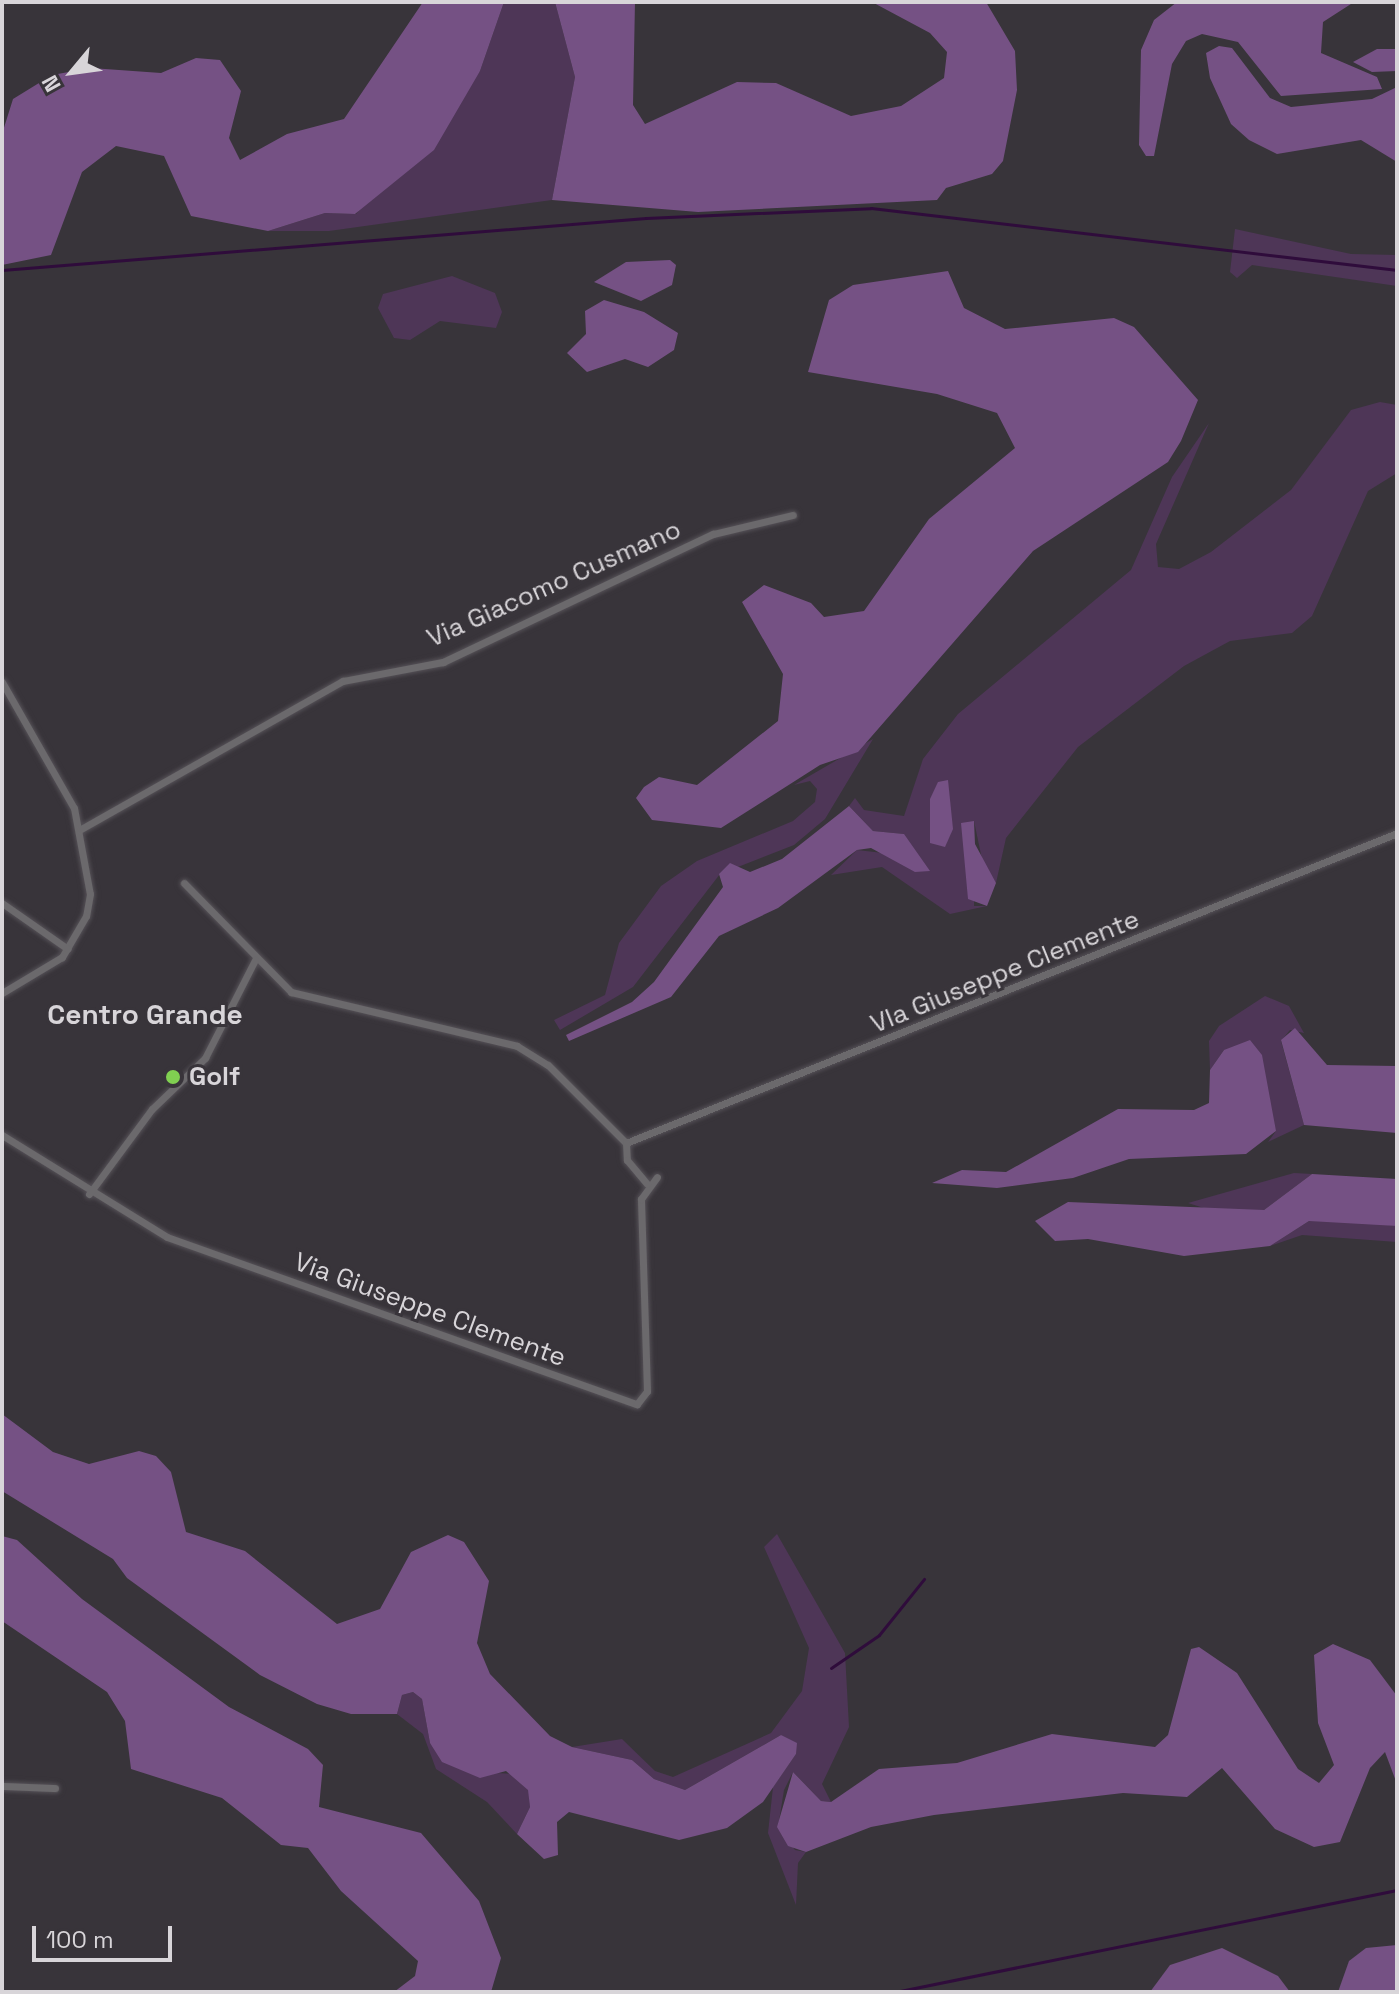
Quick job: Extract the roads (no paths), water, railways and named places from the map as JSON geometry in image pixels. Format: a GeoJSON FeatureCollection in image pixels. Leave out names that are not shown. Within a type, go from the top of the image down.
{"type":"FeatureCollection","features":[{"type":"Feature","properties":{"kind":"street","name":"Via Giacomo Cusmano"},"geometry":{"type":"LineString","coordinates":[[81,829],[343,681],[443,662],[713,534],[793,515]]}},
{"type":"Feature","properties":{"kind":"street"},"geometry":{"type":"LineString","coordinates":[[2,682],[51,757],[81,829],[90,894],[68,949],[2,993]]}},
{"type":"Feature","properties":{"kind":"street","name":"VIa Giuseppe Clemente"},"geometry":{"type":"LineString","coordinates":[[626,1143],[1397,833]]}},
{"type":"Feature","properties":{"kind":"street"},"geometry":{"type":"LineString","coordinates":[[184,883],[233,927],[255,960],[283,987],[317,1003],[535,1054],[626,1143],[627,1160],[647,1184],[657,1177]]}},
{"type":"Feature","properties":{"kind":"street"},"geometry":{"type":"LineString","coordinates":[[2,903],[68,949]]}},
{"type":"Feature","properties":{"kind":"street"},"geometry":{"type":"LineString","coordinates":[[89,1194],[152,1109],[205,1058],[255,960]]}},
{"type":"Feature","properties":{"kind":"street","name":"Via Giuseppe Clemente"},"geometry":{"type":"LineString","coordinates":[[2,1135],[89,1194],[167,1237],[637,1404],[647,1391],[641,1199],[647,1184]]}},
{"type":"Feature","properties":{"kind":"street"},"geometry":{"type":"LineString","coordinates":[[2,1786],[55,1788]]}},
{"type":"Feature","properties":{"kind":"waterway"},"geometry":{"type":"LineString","coordinates":[[2,270],[646,218],[871,208],[1397,270]]}},
{"type":"Feature","properties":{"kind":"waterway"},"geometry":{"type":"LineString","coordinates":[[831,1668],[879,1635],[924,1579]]}},
{"type":"Feature","properties":{"kind":"waterway"},"geometry":{"type":"LineString","coordinates":[[895,1992],[1397,1890]]}},
{"type":"Feature","properties":{"kind":"place","name":"Golf"},"geometry":{"type":"Point","coordinates":[173,1077]}},
{"type":"Feature","properties":{"kind":"district","name":"Centro Grande"},"geometry":{"type":"Point","coordinates":[145,1014]}}]}
